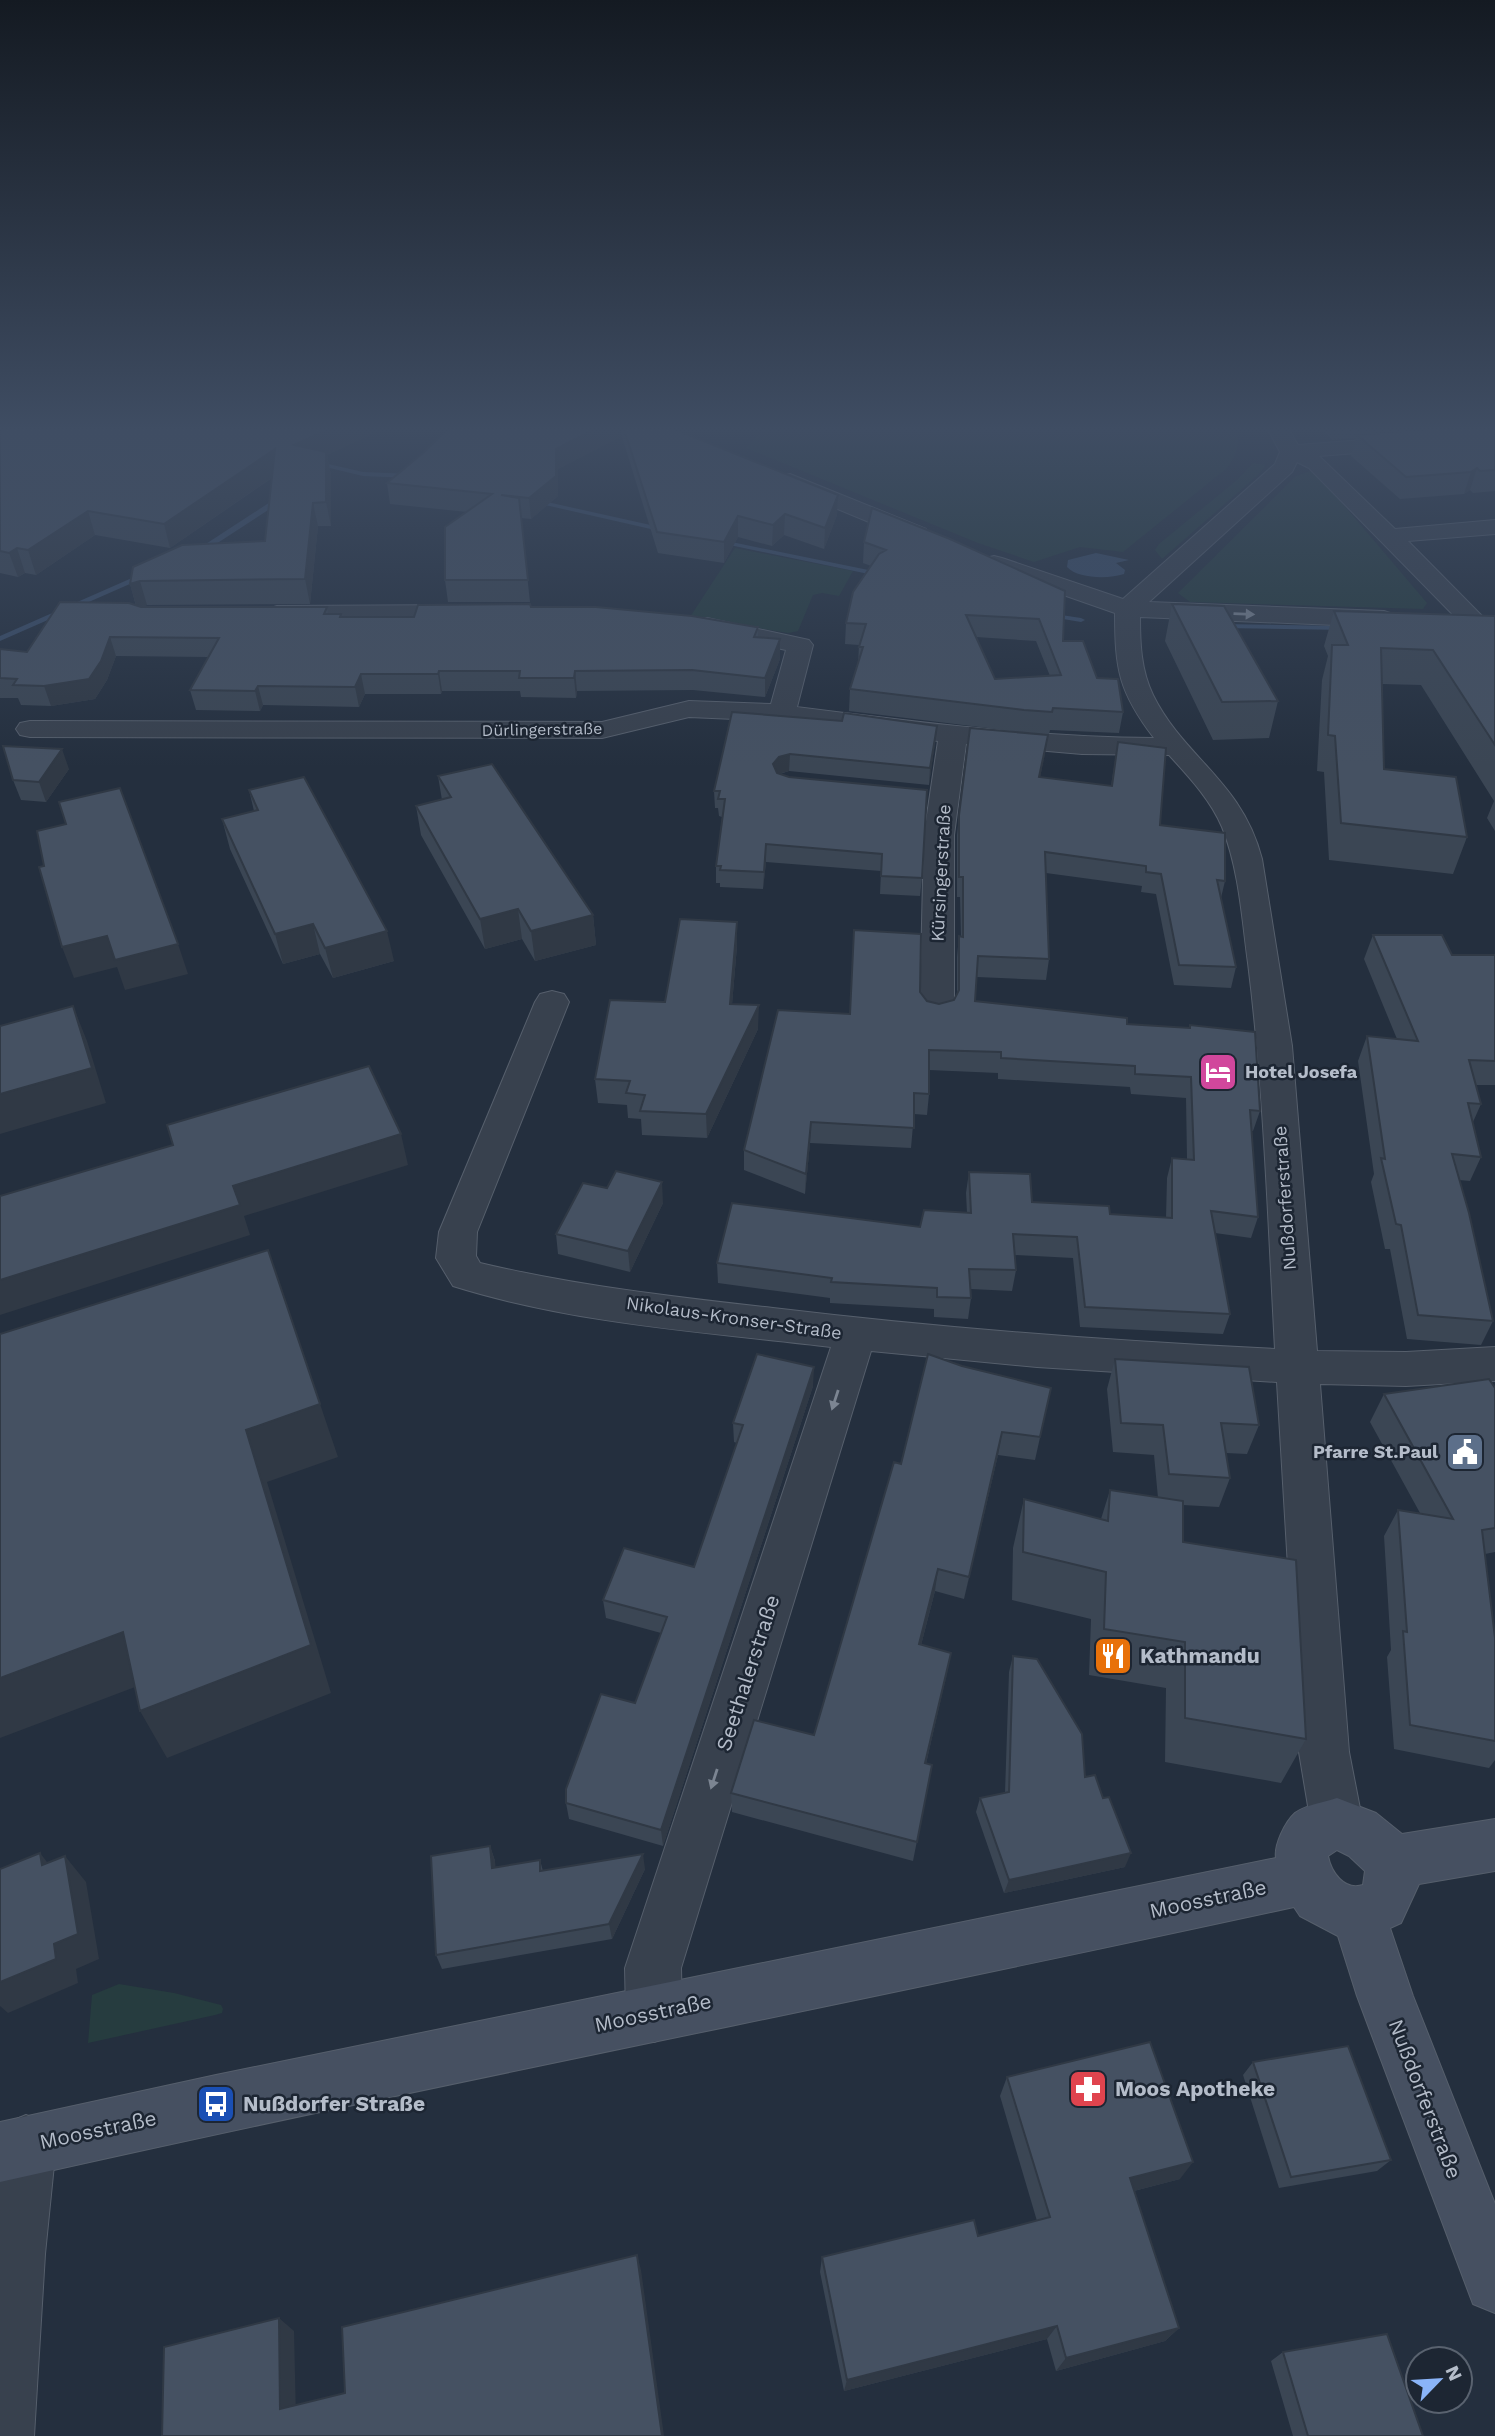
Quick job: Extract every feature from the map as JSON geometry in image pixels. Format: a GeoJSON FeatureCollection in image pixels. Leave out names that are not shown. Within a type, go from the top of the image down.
{"type":"FeatureCollection","features":[{"type":"Feature","properties":{"kind":"street"},"geometry":{"type":"LineString","coordinates":[[1127,609],[1204,540]]}},
{"type":"Feature","properties":{"kind":"street"},"geometry":{"type":"LineString","coordinates":[[1394,540],[1485,623]]}},
{"type":"Feature","properties":{"kind":"street"},"geometry":{"type":"LineString","coordinates":[[971,555],[1127,609],[1406,620]]}},
{"type":"Feature","properties":{"kind":"street","name":"Nußdorferstraße"},"geometry":{"type":"LineString","coordinates":[[1127,609],[1126,650],[1131,674],[1153,718],[1233,817],[1247,856],[1275,1046],[1324,1752],[1337,1824]]}},
{"type":"Feature","properties":{"kind":"street"},"geometry":{"type":"LineString","coordinates":[[254,614],[488,612]]}},
{"type":"Feature","properties":{"kind":"street"},"geometry":{"type":"LineString","coordinates":[[1434,621],[1485,623]]}},
{"type":"Feature","properties":{"kind":"street"},"geometry":{"type":"LineString","coordinates":[[678,623],[727,629],[800,645],[782,713]]}},
{"type":"Feature","properties":{"kind":"street","name":"Dürlingerstraße"},"geometry":{"type":"LineString","coordinates":[[30,729],[602,730],[689,709],[782,713],[953,735],[1082,746],[1138,749],[1175,747]]}},
{"type":"Feature","properties":{"kind":"street","name":"Kürsingerstraße"},"geometry":{"type":"LineString","coordinates":[[937,1011],[939,835],[932,797],[953,735]]}},
{"type":"Feature","properties":{"kind":"street","name":"Nikolaus-Kronser-Straße"},"geometry":{"type":"LineString","coordinates":[[552,1002],[458,1232],[456,1258],[467,1275],[504,1284],[673,1312],[856,1335],[1038,1352],[1296,1366],[1451,1368],[1495,1364]]}},
{"type":"Feature","properties":{"kind":"street","name":"Seethalerstraße"},"geometry":{"type":"LineString","coordinates":[[654,2014],[653,1968],[856,1335]]}},
{"type":"Feature","properties":{"kind":"street"},"geometry":{"type":"LineString","coordinates":[[1337,1824],[1357,1829],[1376,1842],[1388,1863],[1392,1885],[1382,1904],[1358,1914],[1340,1910],[1320,1897],[1306,1878],[1301,1851],[1314,1831],[1337,1824]]}},
{"type":"Feature","properties":{"kind":"street"},"geometry":{"type":"LineString","coordinates":[[1388,1863],[1495,1845]]}},
{"type":"Feature","properties":{"kind":"street","name":"Moosstraße"},"geometry":{"type":"LineString","coordinates":[[13,2148],[1306,1878]]}},
{"type":"Feature","properties":{"kind":"street","name":"Nußdorferstraße"},"geometry":{"type":"LineString","coordinates":[[1358,1914],[1385,1996],[1495,2282]]}},
{"type":"Feature","properties":{"kind":"street"},"geometry":{"type":"LineString","coordinates":[[1,2436],[6,2331],[16,2218],[13,2148]]}},
{"type":"Feature","properties":{"kind":"green space"},"geometry":{"type":"Polygon","coordinates":[[[970,540],[1138,540],[1123,552],[1080,547],[1034,562],[970,540]]]}},
{"type":"Feature","properties":{"kind":"green space"},"geometry":{"type":"Polygon","coordinates":[[[1164,540],[1184,540],[1162,559],[1155,550],[1164,540]]]}},
{"type":"Feature","properties":{"kind":"green space"},"geometry":{"type":"Polygon","coordinates":[[[1232,540],[1373,540],[1427,603],[1423,609],[1190,602],[1178,593],[1232,540]]]}},
{"type":"Feature","properties":{"kind":"green space"},"geometry":{"type":"Polygon","coordinates":[[[735,548],[853,571],[839,596],[822,593],[813,595],[798,631],[788,633],[690,617],[735,548]]]}},
{"type":"Feature","properties":{"kind":"green space"},"geometry":{"type":"Polygon","coordinates":[[[119,1984],[174,1993],[221,2005],[222,2013],[88,2043],[92,1995],[119,1984]]]}},
{"type":"Feature","properties":{"kind":"water"},"geometry":{"type":"Polygon","coordinates":[[[1096,553],[1129,560],[1116,563],[1125,570],[1124,574],[1094,577],[1078,574],[1067,567],[1068,560],[1096,553]]]}},
{"type":"Feature","properties":{"kind":"building"},"geometry":{"type":"Polygon","coordinates":[[[0,540],[44,540],[28,550],[17,548],[9,553],[0,551],[0,540]]]}},
{"type":"Feature","properties":{"kind":"building"},"geometry":{"type":"Polygon","coordinates":[[[309,540],[305,579],[140,581],[130,584],[133,567],[182,545],[309,540]]]}},
{"type":"Feature","properties":{"kind":"building"},"geometry":{"type":"Polygon","coordinates":[[[445,540],[524,540],[528,580],[445,580],[445,540]]]}},
{"type":"Feature","properties":{"kind":"building"},"geometry":{"type":"Polygon","coordinates":[[[865,540],[952,540],[1065,591],[1063,641],[1083,641],[1097,678],[1118,679],[1123,712],[1053,708],[1052,712],[1024,710],[850,689],[863,647],[859,647],[866,624],[846,623],[853,592],[879,554],[886,550],[864,542],[865,540]],[[966,615],[995,679],[1061,675],[1039,619],[966,615]]]}},
{"type":"Feature","properties":{"kind":"building"},"geometry":{"type":"Polygon","coordinates":[[[60,602],[129,603],[141,607],[327,607],[324,614],[341,614],[340,617],[414,617],[418,605],[530,604],[531,607],[596,607],[692,616],[758,627],[754,637],[780,639],[765,678],[692,670],[575,671],[574,678],[519,678],[520,671],[439,671],[438,674],[361,674],[355,687],[258,686],[255,691],[190,690],[219,638],[110,637],[101,661],[89,679],[44,686],[13,685],[17,679],[0,678],[0,649],[27,652],[60,602]]]}},
{"type":"Feature","properties":{"kind":"building"},"geometry":{"type":"Polygon","coordinates":[[[1172,604],[1224,606],[1278,701],[1222,702],[1172,604]]]}},
{"type":"Feature","properties":{"kind":"building"},"geometry":{"type":"Polygon","coordinates":[[[1334,611],[1495,616],[1495,745],[1433,650],[1381,648],[1384,769],[1456,777],[1467,837],[1341,823],[1335,736],[1328,735],[1332,645],[1348,645],[1334,611]]]}},
{"type":"Feature","properties":{"kind":"building"},"geometry":{"type":"Polygon","coordinates":[[[732,712],[842,721],[844,713],[937,726],[930,768],[790,754],[779,757],[773,764],[777,773],[789,777],[927,790],[922,878],[881,876],[882,854],[766,844],[764,872],[720,870],[721,866],[716,866],[725,799],[718,799],[720,791],[714,791],[732,712]]]}},
{"type":"Feature","properties":{"kind":"building"},"geometry":{"type":"Polygon","coordinates":[[[970,728],[1048,735],[1039,777],[1112,786],[1118,742],[1166,748],[1160,825],[1225,833],[1225,881],[1217,880],[1236,967],[1179,965],[1161,874],[1146,872],[1146,866],[1045,852],[1049,959],[978,956],[975,1001],[1127,1018],[1127,1024],[1190,1028],[1190,1025],[1255,1032],[1260,1111],[1250,1110],[1258,1217],[1211,1211],[1230,1314],[1085,1307],[1077,1237],[1013,1234],[1016,1270],[969,1269],[971,1298],[937,1297],[937,1288],[831,1282],[832,1278],[717,1263],[732,1203],[920,1227],[924,1210],[971,1213],[969,1172],[1030,1174],[1032,1202],[1109,1206],[1110,1214],[1172,1218],[1172,1158],[1194,1160],[1191,1077],[1135,1074],[1135,1066],[1001,1058],[1001,1052],[929,1050],[929,1094],[914,1093],[914,1128],[811,1122],[806,1174],[744,1150],[778,1010],[850,1014],[854,930],[921,934],[920,992],[927,1001],[939,1004],[954,1000],[959,990],[959,936],[963,937],[959,815],[970,728]]]}},
{"type":"Feature","properties":{"kind":"building"},"geometry":{"type":"Polygon","coordinates":[[[3,746],[62,749],[39,782],[13,780],[3,746]]]}},
{"type":"Feature","properties":{"kind":"building"},"geometry":{"type":"Polygon","coordinates":[[[492,764],[593,915],[531,931],[518,909],[480,919],[416,806],[451,797],[438,776],[492,764]]]}},
{"type":"Feature","properties":{"kind":"building"},"geometry":{"type":"Polygon","coordinates":[[[304,777],[387,931],[325,948],[313,924],[275,934],[222,819],[258,810],[249,790],[304,777]]]}},
{"type":"Feature","properties":{"kind":"building"},"geometry":{"type":"Polygon","coordinates":[[[120,788],[178,944],[115,960],[107,936],[62,947],[39,867],[44,866],[37,831],[66,824],[59,802],[120,788]]]}},
{"type":"Feature","properties":{"kind":"building"},"geometry":{"type":"Polygon","coordinates":[[[680,919],[737,922],[730,1004],[759,1005],[706,1114],[640,1111],[645,1095],[626,1093],[630,1081],[595,1079],[610,1000],[665,1002],[680,919]]]}},
{"type":"Feature","properties":{"kind":"building"},"geometry":{"type":"Polygon","coordinates":[[[1373,935],[1442,935],[1452,955],[1495,955],[1495,1061],[1469,1060],[1481,1104],[1468,1103],[1481,1157],[1452,1154],[1469,1213],[1493,1321],[1418,1315],[1401,1225],[1396,1224],[1381,1158],[1385,1159],[1367,1036],[1418,1041],[1373,935]]]}},
{"type":"Feature","properties":{"kind":"building"},"geometry":{"type":"Polygon","coordinates":[[[73,1006],[92,1068],[0,1094],[0,1026],[73,1006]]]}},
{"type":"Feature","properties":{"kind":"building"},"geometry":{"type":"Polygon","coordinates":[[[369,1066],[401,1134],[233,1186],[240,1205],[0,1280],[0,1196],[173,1145],[167,1125],[369,1066]]]}},
{"type":"Feature","properties":{"kind":"building"},"geometry":{"type":"Polygon","coordinates":[[[616,1171],[662,1182],[628,1251],[556,1234],[583,1183],[607,1188],[616,1171]]]}},
{"type":"Feature","properties":{"kind":"building"},"geometry":{"type":"Polygon","coordinates":[[[268,1250],[320,1404],[246,1430],[311,1645],[140,1711],[123,1632],[0,1678],[0,1334],[268,1250]]]}},
{"type":"Feature","properties":{"kind":"building"},"geometry":{"type":"Polygon","coordinates":[[[757,1354],[814,1367],[661,1830],[566,1803],[566,1789],[601,1694],[635,1703],[667,1617],[603,1600],[624,1548],[694,1567],[743,1425],[733,1423],[757,1354]]]}},
{"type":"Feature","properties":{"kind":"building"},"geometry":{"type":"Polygon","coordinates":[[[928,1354],[962,1366],[1051,1388],[1040,1437],[1002,1432],[969,1577],[938,1569],[919,1644],[951,1653],[925,1763],[932,1765],[917,1842],[731,1793],[754,1720],[814,1735],[894,1462],[901,1464],[928,1354]]]}},
{"type":"Feature","properties":{"kind":"building"},"geometry":{"type":"Polygon","coordinates":[[[1115,1359],[1249,1367],[1259,1425],[1221,1423],[1230,1478],[1169,1474],[1163,1425],[1121,1423],[1115,1359]]]}},
{"type":"Feature","properties":{"kind":"building"},"geometry":{"type":"Polygon","coordinates":[[[1489,1379],[1495,1388],[1495,1528],[1482,1530],[1495,1638],[1495,1741],[1410,1725],[1403,1631],[1407,1632],[1398,1510],[1453,1519],[1384,1394],[1489,1379]]]}},
{"type":"Feature","properties":{"kind":"building"},"geometry":{"type":"Polygon","coordinates":[[[1110,1490],[1183,1501],[1183,1542],[1296,1560],[1306,1739],[1185,1718],[1185,1642],[1104,1629],[1106,1572],[1023,1552],[1024,1499],[1108,1521],[1110,1490]]]}},
{"type":"Feature","properties":{"kind":"building"},"geometry":{"type":"Polygon","coordinates":[[[1013,1656],[1037,1659],[1082,1734],[1085,1777],[1095,1775],[1103,1798],[1109,1797],[1131,1853],[1009,1880],[980,1798],[1009,1792],[1013,1656]]]}},
{"type":"Feature","properties":{"kind":"building"},"geometry":{"type":"Polygon","coordinates":[[[490,1846],[492,1868],[540,1860],[540,1871],[643,1854],[609,1924],[436,1955],[431,1856],[490,1846]]]}},
{"type":"Feature","properties":{"kind":"building"},"geometry":{"type":"Polygon","coordinates":[[[40,1853],[42,1865],[65,1856],[78,1934],[54,1944],[56,1959],[0,1982],[0,1869],[40,1853]]]}},
{"type":"Feature","properties":{"kind":"building"},"geometry":{"type":"Polygon","coordinates":[[[1150,2042],[1193,2162],[1130,2178],[1179,2328],[1066,2358],[1057,2326],[847,2380],[822,2257],[974,2220],[978,2236],[1050,2217],[1007,2077],[1150,2042]]]}},
{"type":"Feature","properties":{"kind":"building"},"geometry":{"type":"Polygon","coordinates":[[[1348,2046],[1391,2160],[1291,2177],[1253,2062],[1348,2046]]]}},
{"type":"Feature","properties":{"kind":"building"},"geometry":{"type":"Polygon","coordinates":[[[637,2255],[662,2436],[162,2436],[164,2347],[279,2318],[280,2409],[345,2393],[342,2327],[637,2255]]]}},
{"type":"Feature","properties":{"kind":"building"},"geometry":{"type":"Polygon","coordinates":[[[1387,2334],[1404,2382],[1404,2415],[1416,2415],[1423,2436],[1308,2436],[1283,2352],[1387,2334]]]}},
{"type":"Feature","properties":{"kind":"waterway"},"geometry":{"type":"LineString","coordinates":[[196,553],[217,540]]}},
{"type":"Feature","properties":{"kind":"waterway"},"geometry":{"type":"LineString","coordinates":[[720,541],[883,575]]}},
{"type":"Feature","properties":{"kind":"waterway"},"geometry":{"type":"LineString","coordinates":[[0,639],[144,576]]}},
{"type":"Feature","properties":{"kind":"waterway"},"geometry":{"type":"LineString","coordinates":[[1051,615],[1081,620]]}},
{"type":"Feature","properties":{"kind":"waterway"},"geometry":{"type":"LineString","coordinates":[[1222,626],[1344,628]]}},
{"type":"Feature","properties":{"kind":"place","name":"Hotel Josefa"},"geometry":{"type":"Point","coordinates":[1218,1072]}},
{"type":"Feature","properties":{"kind":"place","name":"Pfarre St.Paul"},"geometry":{"type":"Point","coordinates":[1465,1452]}},
{"type":"Feature","properties":{"kind":"place","name":"Kathmandu"},"geometry":{"type":"Point","coordinates":[1113,1656]}},
{"type":"Feature","properties":{"kind":"place","name":"Moos Apotheke"},"geometry":{"type":"Point","coordinates":[1088,2089]}},
{"type":"Feature","properties":{"kind":"place","name":"Nußdorfer Straße"},"geometry":{"type":"Point","coordinates":[216,2104]}}]}
